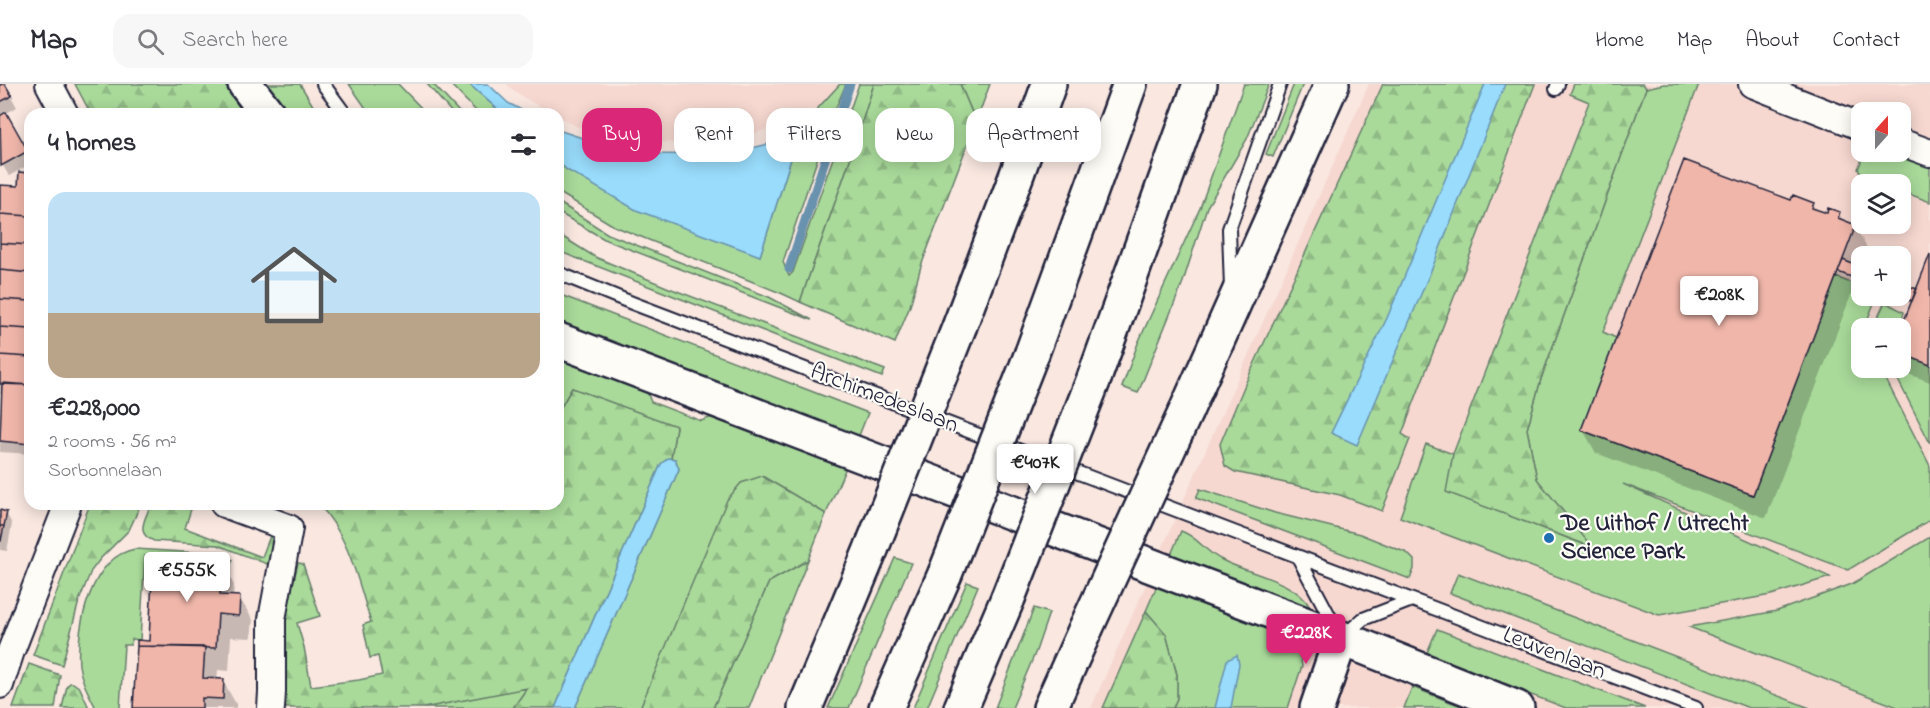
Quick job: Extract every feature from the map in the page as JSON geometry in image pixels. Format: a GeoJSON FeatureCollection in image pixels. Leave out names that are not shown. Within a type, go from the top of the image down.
{"type":"FeatureCollection","features":[{"type":"Feature","properties":{"kind":"main road"},"geometry":{"type":"LineString","coordinates":[[245,84],[263,108]]}},
{"type":"Feature","properties":{"kind":"main road"},"geometry":{"type":"LineString","coordinates":[[805,708],[872,548],[960,325],[1049,84]]}},
{"type":"Feature","properties":{"kind":"main road"},"geometry":{"type":"LineString","coordinates":[[886,708],[945,574],[1032,353],[1130,84]]}},
{"type":"Feature","properties":{"kind":"main road"},"geometry":{"type":"LineString","coordinates":[[961,708],[1008,598],[1095,376],[1200,84]]}},
{"type":"Feature","properties":{"kind":"main road"},"geometry":{"type":"LineString","coordinates":[[1050,708],[1232,311],[1332,84]]}},
{"type":"Feature","properties":{"kind":"main road"},"geometry":{"type":"LineString","coordinates":[[564,342],[1341,638],[1517,708]]}},
{"type":"Feature","properties":{"kind":"main road"},"geometry":{"type":"LineString","coordinates":[[1317,708],[1341,638]]}},
{"type":"Feature","properties":{"kind":"street"},"geometry":{"type":"LineString","coordinates":[[49,84],[62,108]]}},
{"type":"Feature","properties":{"kind":"street"},"geometry":{"type":"LineString","coordinates":[[1752,84],[1851,123]]}},
{"type":"Feature","properties":{"kind":"street"},"geometry":{"type":"LineString","coordinates":[[1911,146],[1930,153]]}},
{"type":"Feature","properties":{"kind":"street"},"geometry":{"type":"LineString","coordinates":[[0,685],[5,649],[65,510]]}},
{"type":"Feature","properties":{"kind":"street"},"geometry":{"type":"LineString","coordinates":[[240,510],[289,528],[272,619],[271,708]]}},
{"type":"Feature","properties":{"kind":"lane"},"geometry":{"type":"LineString","coordinates":[[323,84],[341,108]]}},
{"type":"Feature","properties":{"kind":"lane"},"geometry":{"type":"LineString","coordinates":[[1232,311],[1229,229],[1280,84]]}},
{"type":"Feature","properties":{"kind":"lane","name":"Archimedeslaan"},"geometry":{"type":"LineString","coordinates":[[564,275],[1412,600]]}},
{"type":"Feature","properties":{"kind":"lane"},"geometry":{"type":"LineString","coordinates":[[1298,557],[1341,638],[1363,619],[1412,600]]}},
{"type":"Feature","properties":{"kind":"lane","name":"Leuvenlaan"},"geometry":{"type":"LineString","coordinates":[[1412,600],[1696,708]]}},
{"type":"Feature","properties":{"kind":"shaded area"},"geometry":{"type":"Polygon","coordinates":[[[506,84],[840,84],[817,108],[766,108],[766,130],[754,133],[754,108],[674,108],[674,143],[662,142],[662,108],[582,108],[582,128],[564,119],[564,108],[543,108],[521,96],[506,84]]]}},
{"type":"Feature","properties":{"kind":"shaded area","name":"De Uithof / Utrecht Science Park"},"geometry":{"type":"Polygon","coordinates":[[[1369,84],[1930,84],[1930,708],[1091,708],[1369,84]]]}},
{"type":"Feature","properties":{"kind":"green space"},"geometry":{"type":"Polygon","coordinates":[[[75,84],[224,84],[240,108],[88,108],[75,84]]]}},
{"type":"Feature","properties":{"kind":"green space"},"geometry":{"type":"Polygon","coordinates":[[[266,84],[300,84],[314,108],[282,108],[266,84]]]}},
{"type":"Feature","properties":{"kind":"green space"},"geometry":{"type":"Polygon","coordinates":[[[349,84],[398,84],[421,108],[366,108],[349,84]]]}},
{"type":"Feature","properties":{"kind":"green space"},"geometry":{"type":"Polygon","coordinates":[[[427,84],[433,84],[455,108],[448,108],[427,84]]]}},
{"type":"Feature","properties":{"kind":"green space"},"geometry":{"type":"Polygon","coordinates":[[[450,84],[469,84],[496,108],[473,108],[450,84]]]}},
{"type":"Feature","properties":{"kind":"green space"},"geometry":{"type":"Polygon","coordinates":[[[840,84],[846,84],[836,108],[818,108],[840,84]]]}},
{"type":"Feature","properties":{"kind":"green space"},"geometry":{"type":"Polygon","coordinates":[[[859,84],[874,84],[863,119],[863,108],[851,108],[859,84]]]}},
{"type":"Feature","properties":{"kind":"green space"},"geometry":{"type":"Polygon","coordinates":[[[874,84],[960,84],[970,108],[966,108],[966,148],[921,266],[910,306],[895,343],[800,302],[849,162],[863,162],[863,119],[874,84]]]}},
{"type":"Feature","properties":{"kind":"green space"},"geometry":{"type":"Polygon","coordinates":[[[960,84],[990,84],[981,108],[970,108],[960,84]]]}},
{"type":"Feature","properties":{"kind":"green space"},"geometry":{"type":"Polygon","coordinates":[[[1244,84],[1269,84],[1247,139],[1207,207],[1183,282],[1138,393],[1122,387],[1138,343],[1200,208],[1244,84]]]}},
{"type":"Feature","properties":{"kind":"green space"},"geometry":{"type":"Polygon","coordinates":[[[1294,84],[1303,84],[1273,157],[1266,154],[1294,84]]]}},
{"type":"Feature","properties":{"kind":"green space"},"geometry":{"type":"Polygon","coordinates":[[[1383,84],[1535,84],[1402,434],[1410,439],[1382,511],[1340,495],[1235,472],[1225,466],[1220,444],[1246,382],[1383,84]]]}},
{"type":"Feature","properties":{"kind":"green space"},"geometry":{"type":"Polygon","coordinates":[[[1574,84],[1643,84],[1646,88],[1541,379],[1527,429],[1537,479],[1592,547],[1446,492],[1453,454],[1589,102],[1570,94],[1574,84]]]}},
{"type":"Feature","properties":{"kind":"green space"},"geometry":{"type":"Polygon","coordinates":[[[1664,84],[1699,84],[1603,332],[1616,338],[1581,430],[1753,495],[1836,277],[1851,283],[1851,306],[1873,306],[1868,318],[1851,318],[1851,378],[1885,378],[1930,466],[1930,520],[1848,570],[1623,484],[1830,577],[1771,595],[1659,615],[1400,517],[1426,444],[1453,454],[1447,492],[1591,547],[1537,479],[1527,429],[1541,379],[1646,88],[1664,84]]]}},
{"type":"Feature","properties":{"kind":"green space"},"geometry":{"type":"Polygon","coordinates":[[[1911,160],[1930,167],[1930,202],[1911,195],[1911,174],[1862,174],[1858,169],[1861,162],[1911,162],[1911,160]]]}},
{"type":"Feature","properties":{"kind":"green space"},"geometry":{"type":"Polygon","coordinates":[[[790,162],[816,162],[783,262],[789,276],[793,272],[832,162],[849,162],[800,302],[614,226],[564,196],[564,167],[567,170],[760,256],[790,162]]]}},
{"type":"Feature","properties":{"kind":"green space"},"geometry":{"type":"Polygon","coordinates":[[[564,206],[608,234],[769,297],[812,320],[606,240],[564,216],[564,206]]]}},
{"type":"Feature","properties":{"kind":"green space"},"geometry":{"type":"Polygon","coordinates":[[[564,238],[595,257],[669,288],[885,370],[882,377],[564,253],[564,238]]]}},
{"type":"Feature","properties":{"kind":"green space"},"geometry":{"type":"Polygon","coordinates":[[[564,296],[868,413],[858,438],[564,324],[564,296]]]}},
{"type":"Feature","properties":{"kind":"green space"},"geometry":{"type":"Polygon","coordinates":[[[1883,306],[1893,306],[1904,312],[1902,318],[1878,318],[1883,306]]]}},
{"type":"Feature","properties":{"kind":"green space"},"geometry":{"type":"Polygon","coordinates":[[[564,357],[645,387],[651,402],[701,421],[718,415],[847,465],[826,514],[762,476],[656,672],[640,708],[575,708],[679,469],[675,459],[671,458],[676,427],[572,388],[564,402],[564,357]]]}},
{"type":"Feature","properties":{"kind":"green space"},"geometry":{"type":"Polygon","coordinates":[[[1911,357],[1930,365],[1930,443],[1897,378],[1911,378],[1911,357]]]}},
{"type":"Feature","properties":{"kind":"green space"},"geometry":{"type":"Polygon","coordinates":[[[572,388],[676,426],[671,458],[661,464],[555,708],[513,708],[527,688],[423,708],[282,708],[285,616],[298,563],[303,564],[320,616],[297,623],[311,686],[382,675],[378,656],[370,658],[363,625],[371,622],[357,575],[338,530],[324,510],[564,510],[564,402],[572,388]]]}},
{"type":"Feature","properties":{"kind":"green space"},"geometry":{"type":"Polygon","coordinates":[[[762,476],[826,514],[808,560],[769,582],[713,708],[640,708],[727,500],[741,483],[762,476]]]}},
{"type":"Feature","properties":{"kind":"green space"},"geometry":{"type":"Polygon","coordinates":[[[1200,489],[1275,513],[1360,534],[1407,553],[1414,560],[1414,569],[1410,579],[1196,498],[1200,489]]]}},
{"type":"Feature","properties":{"kind":"green space"},"geometry":{"type":"Polygon","coordinates":[[[88,510],[138,510],[129,530],[91,571],[79,601],[62,665],[33,655],[88,510]]]}},
{"type":"Feature","properties":{"kind":"green space"},"geometry":{"type":"Polygon","coordinates":[[[148,510],[191,510],[185,528],[262,557],[270,536],[274,538],[272,566],[218,545],[154,541],[144,534],[144,520],[148,510]]]}},
{"type":"Feature","properties":{"kind":"green space"},"geometry":{"type":"Polygon","coordinates":[[[1181,531],[1187,533],[1222,560],[1294,590],[1310,607],[1309,611],[1170,557],[1181,531]]]}},
{"type":"Feature","properties":{"kind":"green space"},"geometry":{"type":"Polygon","coordinates":[[[1930,537],[1930,708],[1900,708],[1689,627],[1777,611],[1852,584],[1930,537]]]}},
{"type":"Feature","properties":{"kind":"green space"},"geometry":{"type":"Polygon","coordinates":[[[135,549],[216,554],[233,560],[232,562],[145,556],[140,640],[132,639],[131,645],[124,645],[120,708],[96,708],[83,682],[79,665],[80,632],[84,613],[89,595],[107,565],[120,555],[135,549]]]}},
{"type":"Feature","properties":{"kind":"green space"},"geometry":{"type":"Polygon","coordinates":[[[895,558],[911,563],[849,708],[828,708],[895,558]]]}},
{"type":"Feature","properties":{"kind":"green space"},"geometry":{"type":"Polygon","coordinates":[[[808,560],[749,708],[713,708],[769,582],[808,560]]]}},
{"type":"Feature","properties":{"kind":"green space"},"geometry":{"type":"Polygon","coordinates":[[[1458,573],[1810,708],[1749,708],[1450,593],[1458,573]]]}},
{"type":"Feature","properties":{"kind":"green space"},"geometry":{"type":"Polygon","coordinates":[[[967,582],[978,586],[927,708],[913,708],[967,582]]]}},
{"type":"Feature","properties":{"kind":"green space"},"geometry":{"type":"Polygon","coordinates":[[[1158,583],[1288,635],[1297,642],[1302,666],[1288,708],[1173,708],[1177,698],[1177,674],[1166,634],[1146,611],[1158,583]]]}},
{"type":"Feature","properties":{"kind":"green space"},"geometry":{"type":"Polygon","coordinates":[[[1034,608],[1049,613],[1036,651],[1012,708],[995,708],[1034,608]]]}},
{"type":"Feature","properties":{"kind":"green space"},"geometry":{"type":"Polygon","coordinates":[[[1146,611],[1166,634],[1177,675],[1177,698],[1173,708],[1103,708],[1146,611]]]}},
{"type":"Feature","properties":{"kind":"green space"},"geometry":{"type":"Polygon","coordinates":[[[1437,629],[1645,708],[1566,708],[1426,655],[1437,629]]]}},
{"type":"Feature","properties":{"kind":"green space"},"geometry":{"type":"Polygon","coordinates":[[[29,664],[60,675],[55,708],[13,708],[29,664]]]}},
{"type":"Feature","properties":{"kind":"green space"},"geometry":{"type":"Polygon","coordinates":[[[70,683],[80,688],[89,708],[62,708],[67,686],[70,683]]]}},
{"type":"Feature","properties":{"kind":"green space"},"geometry":{"type":"Polygon","coordinates":[[[528,687],[513,708],[423,708],[528,687]]]}},
{"type":"Feature","properties":{"kind":"green space"},"geometry":{"type":"Polygon","coordinates":[[[1412,687],[1466,708],[1404,708],[1412,687]]]}},
{"type":"Feature","properties":{"kind":"water"},"geometry":{"type":"Polygon","coordinates":[[[469,84],[488,84],[508,103],[518,108],[496,108],[469,84]]]}},
{"type":"Feature","properties":{"kind":"water"},"geometry":{"type":"Polygon","coordinates":[[[1485,84],[1505,84],[1433,266],[1357,445],[1331,433],[1387,318],[1485,84]]]}},
{"type":"Feature","properties":{"kind":"water"},"geometry":{"type":"Polygon","coordinates":[[[564,132],[582,138],[582,162],[662,162],[662,154],[674,154],[674,162],[754,162],[754,147],[766,145],[766,162],[790,162],[760,256],[636,210],[564,167],[564,132]]]}},
{"type":"Feature","properties":{"kind":"water"},"geometry":{"type":"Polygon","coordinates":[[[668,458],[675,459],[679,469],[575,708],[555,708],[661,464],[668,458]]]}},
{"type":"Feature","properties":{"kind":"water"},"geometry":{"type":"Polygon","coordinates":[[[1237,655],[1239,664],[1231,708],[1215,708],[1227,660],[1237,655]]]}},
{"type":"Feature","properties":{"kind":"building"},"geometry":{"type":"Polygon","coordinates":[[[5,84],[12,96],[0,102],[0,85],[5,84]]]}},
{"type":"Feature","properties":{"kind":"building"},"geometry":{"type":"Polygon","coordinates":[[[6,112],[24,144],[24,153],[1,166],[0,116],[6,112]]]}},
{"type":"Feature","properties":{"kind":"building"},"geometry":{"type":"Polygon","coordinates":[[[1684,160],[1791,200],[1793,195],[1814,203],[1812,208],[1827,213],[1828,208],[1840,212],[1838,218],[1851,223],[1853,234],[1753,495],[1581,430],[1684,160]]]}},
{"type":"Feature","properties":{"kind":"building"},"geometry":{"type":"Polygon","coordinates":[[[19,172],[24,172],[24,216],[0,214],[0,185],[18,186],[19,172]]]}},
{"type":"Feature","properties":{"kind":"building"},"geometry":{"type":"Polygon","coordinates":[[[0,214],[24,216],[24,245],[0,243],[0,214]]]}},
{"type":"Feature","properties":{"kind":"building"},"geometry":{"type":"Polygon","coordinates":[[[0,243],[24,245],[24,272],[0,270],[0,243]]]}},
{"type":"Feature","properties":{"kind":"building"},"geometry":{"type":"Polygon","coordinates":[[[1930,254],[1930,365],[1911,357],[1911,318],[1905,318],[1930,254]]]}},
{"type":"Feature","properties":{"kind":"building"},"geometry":{"type":"Polygon","coordinates":[[[1843,260],[1851,263],[1851,277],[1838,272],[1843,260]]]}},
{"type":"Feature","properties":{"kind":"building"},"geometry":{"type":"Polygon","coordinates":[[[0,270],[24,272],[24,301],[0,299],[0,270]]]}},
{"type":"Feature","properties":{"kind":"building"},"geometry":{"type":"Polygon","coordinates":[[[1911,287],[1917,289],[1911,301],[1911,287]]]}},
{"type":"Feature","properties":{"kind":"building"},"geometry":{"type":"Polygon","coordinates":[[[0,299],[24,301],[24,329],[0,327],[0,299]]]}},
{"type":"Feature","properties":{"kind":"building"},"geometry":{"type":"Polygon","coordinates":[[[0,327],[24,329],[24,357],[0,355],[0,327]]]}},
{"type":"Feature","properties":{"kind":"building"},"geometry":{"type":"Polygon","coordinates":[[[0,355],[24,357],[24,385],[0,384],[0,355]]]}},
{"type":"Feature","properties":{"kind":"building"},"geometry":{"type":"Polygon","coordinates":[[[2,383],[24,385],[24,443],[0,441],[2,383]]]}},
{"type":"Feature","properties":{"kind":"building"},"geometry":{"type":"Polygon","coordinates":[[[0,510],[7,512],[4,526],[0,526],[0,510]]]}},
{"type":"Feature","properties":{"kind":"building"},"geometry":{"type":"Polygon","coordinates":[[[0,526],[4,526],[1,541],[0,541],[0,526]]]}},
{"type":"Feature","properties":{"kind":"building"},"geometry":{"type":"Polygon","coordinates":[[[153,557],[222,561],[220,595],[240,596],[239,616],[218,614],[216,648],[137,646],[137,640],[149,641],[153,557]]]}},
{"type":"Feature","properties":{"kind":"building"},"geometry":{"type":"Polygon","coordinates":[[[137,646],[205,647],[203,678],[224,679],[223,699],[202,698],[202,708],[133,708],[137,646]]]}},
{"type":"Feature","properties":{"kind":"waterway"},"geometry":{"type":"LineString","coordinates":[[789,269],[850,84]]}},
{"type":"Feature","properties":{"kind":"place","name":"De Uithof / Utrecht Science Park"},"geometry":{"type":"Point","coordinates":[1549,538]}}]}
